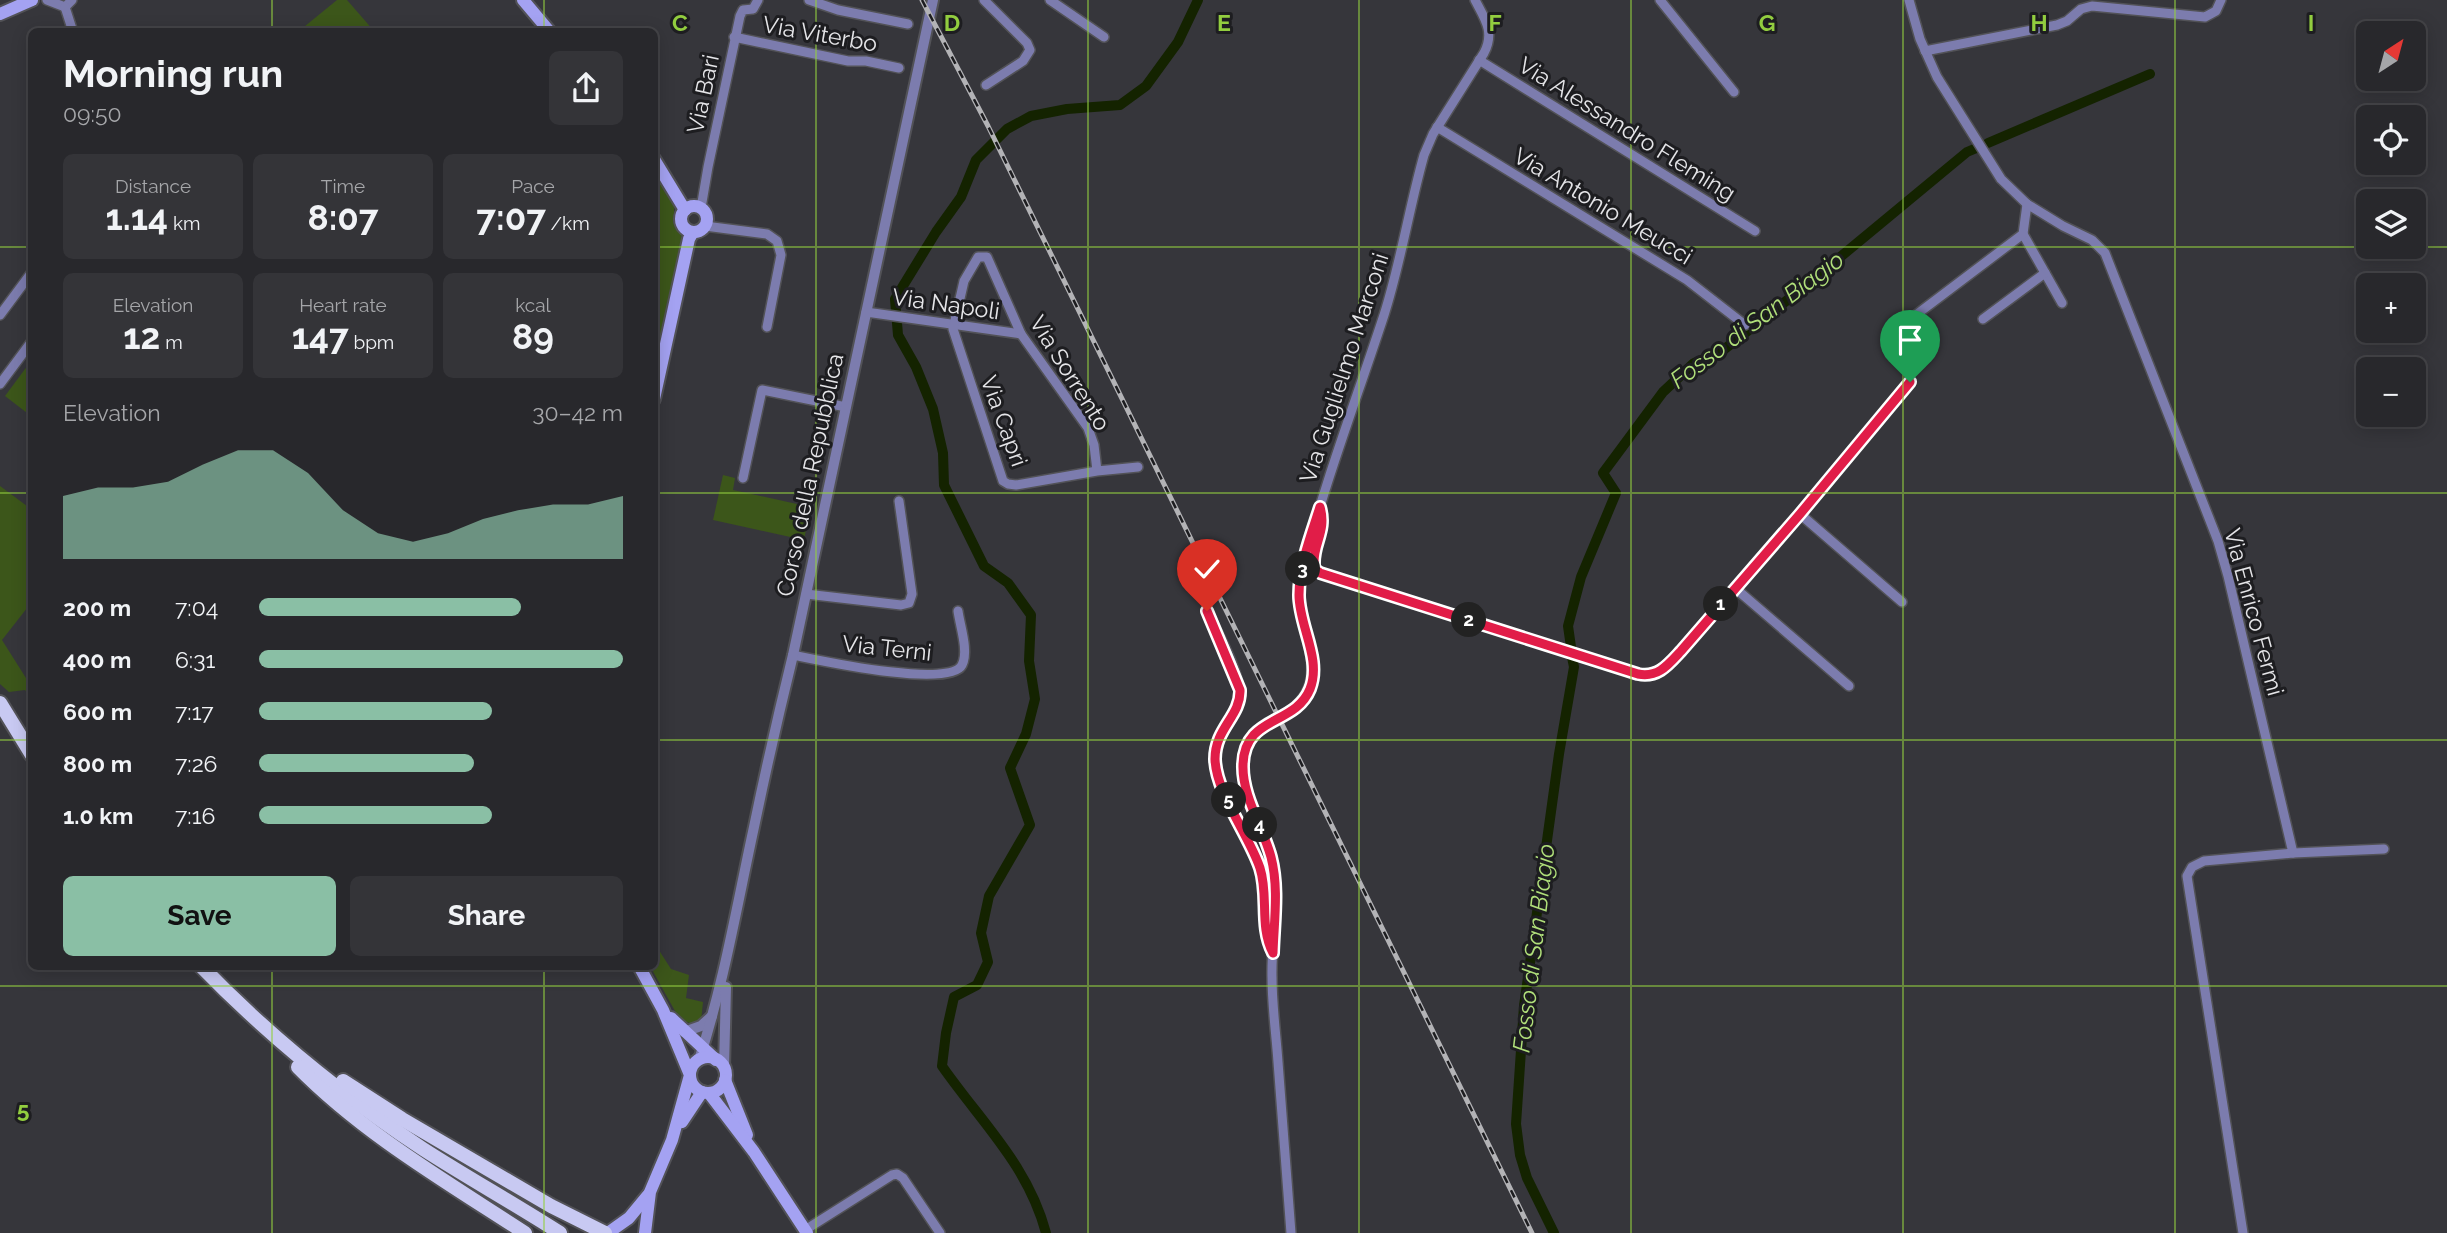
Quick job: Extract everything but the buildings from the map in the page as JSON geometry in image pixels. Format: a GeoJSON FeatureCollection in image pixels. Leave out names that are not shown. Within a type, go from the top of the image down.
{"type":"FeatureCollection","features":[{"type":"Feature","properties":{"kind":"main road"},"geometry":{"type":"LineString","coordinates":[[0,14],[32,0]]}},
{"type":"Feature","properties":{"kind":"main road"},"geometry":{"type":"LineString","coordinates":[[523,0],[547,28]]}},
{"type":"Feature","properties":{"kind":"main road"},"geometry":{"type":"LineString","coordinates":[[658,166],[685,210]]}},
{"type":"Feature","properties":{"kind":"main road"},"geometry":{"type":"LineString","coordinates":[[695,206],[701,208],[707,214],[705,226],[700,231],[693,232],[685,228],[681,221],[685,210],[695,206]]}},
{"type":"Feature","properties":{"kind":"main road"},"geometry":{"type":"LineString","coordinates":[[658,381],[689,239],[693,232]]}},
{"type":"Feature","properties":{"kind":"main road"},"geometry":{"type":"LineString","coordinates":[[0,703],[28,748]]}},
{"type":"Feature","properties":{"kind":"main road"},"geometry":{"type":"LineString","coordinates":[[205,970],[305,1074],[351,1114],[411,1158],[526,1233]]}},
{"type":"Feature","properties":{"kind":"main road"},"geometry":{"type":"LineString","coordinates":[[641,970],[663,1010],[693,1086],[706,1093],[754,1152],[806,1232]]}},
{"type":"Feature","properties":{"kind":"main road"},"geometry":{"type":"LineString","coordinates":[[663,1010],[704,1058],[722,1069],[754,1152]]}},
{"type":"Feature","properties":{"kind":"main road"},"geometry":{"type":"LineString","coordinates":[[254,1020],[359,1104],[446,1164],[560,1233]]}},
{"type":"Feature","properties":{"kind":"main road"},"geometry":{"type":"LineString","coordinates":[[254,1020],[402,1119],[567,1216],[606,1233],[629,1218],[650,1192]]}},
{"type":"Feature","properties":{"kind":"main road"},"geometry":{"type":"LineString","coordinates":[[645,1233],[650,1192],[672,1140],[694,1064],[701,1054]]}},
{"type":"Feature","properties":{"kind":"main road"},"geometry":{"type":"LineString","coordinates":[[672,1140],[706,1093],[719,1089],[722,1069]]}},
{"type":"Feature","properties":{"kind":"street"},"geometry":{"type":"LineString","coordinates":[[47,0],[68,4],[72,28]]}},
{"type":"Feature","properties":{"kind":"street","name":"Via Bari"},"geometry":{"type":"LineString","coordinates":[[701,208],[734,37],[741,12],[754,9],[758,0]]}},
{"type":"Feature","properties":{"kind":"street"},"geometry":{"type":"LineString","coordinates":[[809,0],[838,10],[908,24]]}},
{"type":"Feature","properties":{"kind":"street","name":"Corso della Repubblica"},"geometry":{"type":"LineString","coordinates":[[701,1054],[728,959],[769,754],[793,655],[933,0]]}},
{"type":"Feature","properties":{"kind":"street"},"geometry":{"type":"LineString","coordinates":[[984,0],[1027,43],[1030,50],[1023,61],[986,85]]}},
{"type":"Feature","properties":{"kind":"street"},"geometry":{"type":"LineString","coordinates":[[1050,0],[1104,37]]}},
{"type":"Feature","properties":{"kind":"street","name":"Via Guglielmo Marconi"},"geometry":{"type":"LineString","coordinates":[[1291,1233],[1272,979],[1276,891],[1274,868],[1248,792],[1243,768],[1249,741],[1256,731],[1285,714],[1306,697],[1312,680],[1312,660],[1301,619],[1299,594],[1306,553],[1388,302],[1424,155],[1437,127],[1486,48],[1489,26],[1475,0]]}},
{"type":"Feature","properties":{"kind":"street"},"geometry":{"type":"LineString","coordinates":[[1660,0],[1734,92]]}},
{"type":"Feature","properties":{"kind":"street","name":"Via Enrico Fermi"},"geometry":{"type":"LineString","coordinates":[[1909,0],[1925,51],[1946,92],[2001,179],[2027,204],[2092,240],[2103,249],[2222,552],[2293,853]]}},
{"type":"Feature","properties":{"kind":"street"},"geometry":{"type":"LineString","coordinates":[[1925,51],[2057,25],[2089,7],[2202,17],[2214,13],[2221,0]]}},
{"type":"Feature","properties":{"kind":"street","name":"Via Viterbo"},"geometry":{"type":"LineString","coordinates":[[734,37],[848,61],[866,61],[899,68]]}},
{"type":"Feature","properties":{"kind":"street","name":"Via Alessandro Fleming"},"geometry":{"type":"LineString","coordinates":[[1479,60],[1755,231]]}},
{"type":"Feature","properties":{"kind":"street","name":"Via Antonio Meucci"},"geometry":{"type":"LineString","coordinates":[[1437,127],[1687,280],[1745,325]]}},
{"type":"Feature","properties":{"kind":"street"},"geometry":{"type":"LineString","coordinates":[[2027,204],[2023,234],[2062,303]]}},
{"type":"Feature","properties":{"kind":"street"},"geometry":{"type":"LineString","coordinates":[[705,226],[767,234],[779,244],[782,255],[766,327]]}},
{"type":"Feature","properties":{"kind":"street"},"geometry":{"type":"LineString","coordinates":[[1892,333],[2023,234]]}},
{"type":"Feature","properties":{"kind":"street","name":"Via Sorrento"},"geometry":{"type":"LineString","coordinates":[[952,324],[964,281],[974,260],[985,256],[1021,334],[1087,428],[1094,445],[1097,471]]}},
{"type":"Feature","properties":{"kind":"street"},"geometry":{"type":"LineString","coordinates":[[1983,318],[2045,272]]}},
{"type":"Feature","properties":{"kind":"street"},"geometry":{"type":"LineString","coordinates":[[0,315],[28,277]]}},
{"type":"Feature","properties":{"kind":"street","name":"Via Napoli"},"geometry":{"type":"LineString","coordinates":[[866,312],[1021,334]]}},
{"type":"Feature","properties":{"kind":"street","name":"Via Capri"},"geometry":{"type":"LineString","coordinates":[[952,324],[954,338],[1003,481],[1016,485],[1097,471],[1139,467]]}},
{"type":"Feature","properties":{"kind":"street"},"geometry":{"type":"LineString","coordinates":[[0,384],[28,346]]}},
{"type":"Feature","properties":{"kind":"street"},"geometry":{"type":"LineString","coordinates":[[1320,507],[1322,528],[1314,563],[1315,570],[1320,573],[1640,675],[1657,673],[1669,664],[1800,514],[1910,382]]}},
{"type":"Feature","properties":{"kind":"street"},"geometry":{"type":"LineString","coordinates":[[743,478],[762,390],[846,407]]}},
{"type":"Feature","properties":{"kind":"street"},"geometry":{"type":"LineString","coordinates":[[806,594],[901,605],[909,603],[912,594],[899,501]]}},
{"type":"Feature","properties":{"kind":"street"},"geometry":{"type":"LineString","coordinates":[[1800,514],[1902,602]]}},
{"type":"Feature","properties":{"kind":"street"},"geometry":{"type":"LineString","coordinates":[[1735,588],[1849,686]]}},
{"type":"Feature","properties":{"kind":"street","name":"Via Terni"},"geometry":{"type":"LineString","coordinates":[[793,655],[904,673],[953,672],[962,664],[964,657],[958,611]]}},
{"type":"Feature","properties":{"kind":"street"},"geometry":{"type":"LineString","coordinates":[[1207,611],[1240,690],[1239,704],[1217,742],[1217,772],[1260,867],[1264,887],[1265,932],[1273,953]]}},
{"type":"Feature","properties":{"kind":"street"},"geometry":{"type":"LineString","coordinates":[[2243,1233],[2186,876],[2192,867],[2204,861],[2384,849]]}},
{"type":"Feature","properties":{"kind":"street","name":"Corso della Repubblica"},"geometry":{"type":"LineString","coordinates":[[722,1069],[728,959]]}},
{"type":"Feature","properties":{"kind":"street"},"geometry":{"type":"LineString","coordinates":[[684,1032],[701,1026],[714,1014]]}},
{"type":"Feature","properties":{"kind":"street"},"geometry":{"type":"LineString","coordinates":[[806,1232],[897,1174],[903,1178],[940,1233]]}},
{"type":"Feature","properties":{"kind":"green space"},"geometry":{"type":"Polygon","coordinates":[[[337,0],[347,0],[371,28],[303,28],[337,0]]]}},
{"type":"Feature","properties":{"kind":"green space"},"geometry":{"type":"Polygon","coordinates":[[[658,172],[673,198],[674,223],[681,234],[683,245],[658,358],[658,172]]]}},
{"type":"Feature","properties":{"kind":"green space"},"geometry":{"type":"Polygon","coordinates":[[[28,365],[28,414],[5,396],[28,365]]]}},
{"type":"Feature","properties":{"kind":"green space"},"geometry":{"type":"Polygon","coordinates":[[[723,475],[735,478],[733,490],[806,506],[808,499],[812,500],[804,540],[713,520],[723,475]]]}},
{"type":"Feature","properties":{"kind":"green space"},"geometry":{"type":"Polygon","coordinates":[[[0,486],[28,507],[28,607],[2,640],[28,681],[28,694],[25,690],[9,692],[0,684],[0,486]]]}},
{"type":"Feature","properties":{"kind":"green space"},"geometry":{"type":"Polygon","coordinates":[[[658,949],[671,969],[689,975],[686,998],[703,1002],[701,1022],[693,1024],[680,1020],[652,970],[658,970],[658,949]]]}},
{"type":"Feature","properties":{"kind":"waterway"},"geometry":{"type":"LineString","coordinates":[[1046,1233],[1028,1186],[1015,1165],[942,1066],[954,997],[977,985],[988,962],[981,933],[989,896],[1030,825],[1010,768],[1026,734],[1035,699],[1029,661],[1031,615],[1008,583],[984,566],[944,485],[943,453],[933,409],[916,367],[898,335],[895,299],[961,197],[976,160],[1007,129],[1031,116],[1067,109],[1120,105],[1146,86],[1178,42],[1198,0]]}},
{"type":"Feature","properties":{"kind":"waterway","name":"Fosso di San Biagio"},"geometry":{"type":"LineString","coordinates":[[1988,143],[2150,74]]}},
{"type":"Feature","properties":{"kind":"waterway","name":"Fosso di San Biagio"},"geometry":{"type":"LineString","coordinates":[[1571,647],[1568,626],[1581,577],[1616,493],[1603,473],[1663,392],[1694,363],[1722,351],[1967,152],[1979,147]]}},
{"type":"Feature","properties":{"kind":"waterway","name":"Fosso di San Biagio"},"geometry":{"type":"LineString","coordinates":[[1554,1233],[1527,1178],[1520,1155],[1516,1124],[1524,1006],[1559,754],[1574,667],[1572,657]]}},
{"type":"Feature","properties":{"kind":"railway"},"geometry":{"type":"LineString","coordinates":[[922,0],[988,126],[1532,1233]]}},
{"type":"Feature","properties":{"kind":"route"},"geometry":{"type":"LineString","coordinates":[[1207,611],[1240,690],[1239,704],[1217,742],[1217,772],[1260,867],[1264,887],[1265,932],[1273,953],[1276,891],[1274,868],[1245,783],[1243,765],[1247,746],[1256,731],[1298,705],[1310,688],[1312,660],[1301,619],[1299,594],[1306,553],[1320,507],[1322,528],[1314,563],[1315,570],[1320,573],[1638,674],[1650,675],[1664,668],[1681,651],[1910,382]]}}]}
